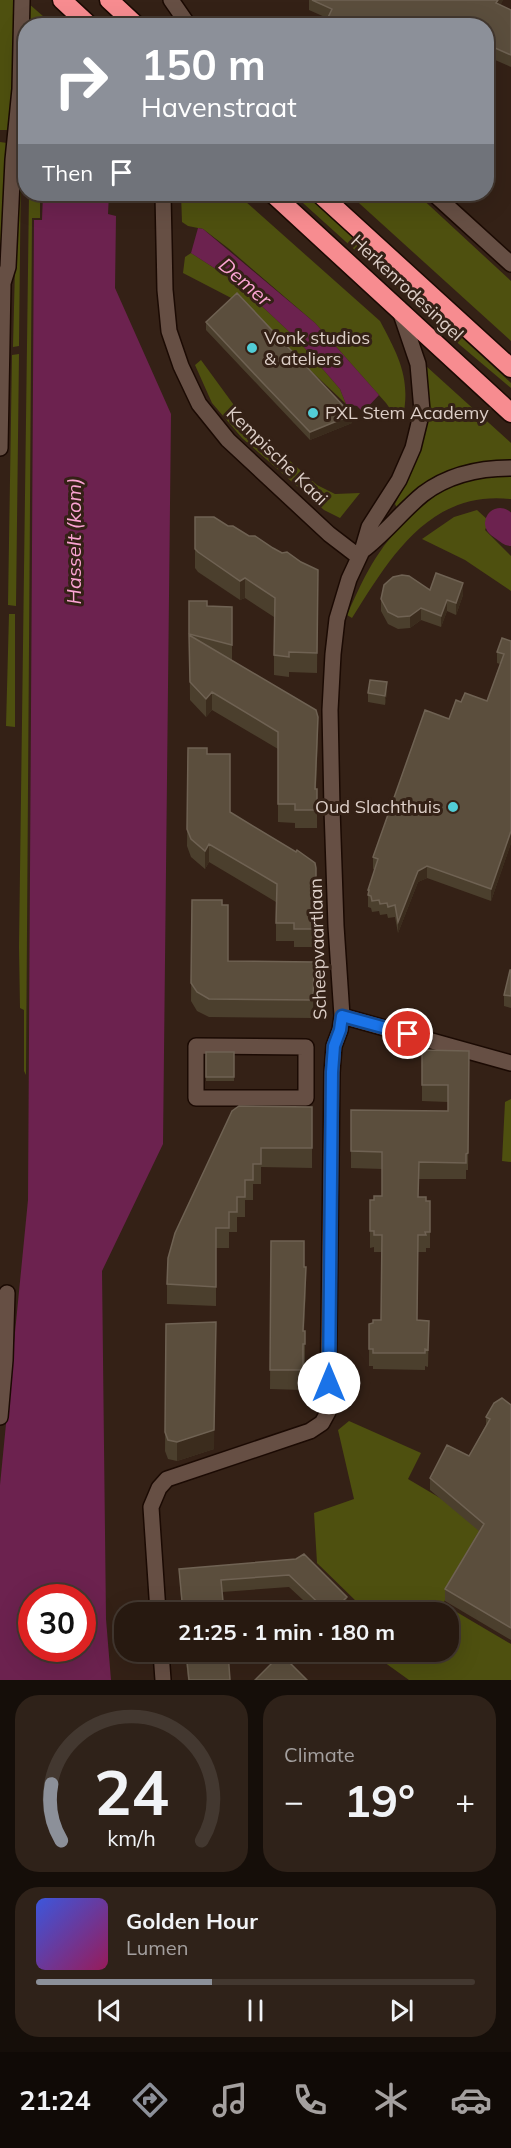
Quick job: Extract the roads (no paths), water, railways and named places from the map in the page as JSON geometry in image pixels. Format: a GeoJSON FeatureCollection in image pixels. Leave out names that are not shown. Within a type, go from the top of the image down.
{"type":"FeatureCollection","features":[{"type":"Feature","properties":{"kind":"highway"},"geometry":{"type":"LineString","coordinates":[[62,0],[81,18]]}},
{"type":"Feature","properties":{"kind":"highway"},"geometry":{"type":"LineString","coordinates":[[109,0],[128,18]]}},
{"type":"Feature","properties":{"kind":"highway","name":"Herkenrodesingel"},"geometry":{"type":"LineString","coordinates":[[281,201],[511,413]]}},
{"type":"Feature","properties":{"kind":"highway","name":"Herkenrodesingel"},"geometry":{"type":"LineString","coordinates":[[328,201],[511,368]]}},
{"type":"Feature","properties":{"kind":"street"},"geometry":{"type":"LineString","coordinates":[[22,0],[22,18]]}},
{"type":"Feature","properties":{"kind":"street"},"geometry":{"type":"LineString","coordinates":[[171,0],[183,18]]}},
{"type":"Feature","properties":{"kind":"street"},"geometry":{"type":"LineString","coordinates":[[0,448],[1,282],[8,267],[18,109]]}},
{"type":"Feature","properties":{"kind":"street","name":"Kempische Kaai"},"geometry":{"type":"LineString","coordinates":[[163,201],[165,290],[169,331],[181,366],[199,404],[228,440],[329,534],[361,554]]}},
{"type":"Feature","properties":{"kind":"street"},"geometry":{"type":"LineString","coordinates":[[442,201],[511,264]]}},
{"type":"Feature","properties":{"kind":"street"},"geometry":{"type":"LineString","coordinates":[[361,554],[369,527],[399,480],[413,448],[422,411],[418,364],[399,308]]}},
{"type":"Feature","properties":{"kind":"street"},"geometry":{"type":"LineString","coordinates":[[361,554],[424,493],[454,477],[490,468],[511,468]]}},
{"type":"Feature","properties":{"kind":"street","name":"Scheepvaartlaan"},"geometry":{"type":"LineString","coordinates":[[157,1602],[151,1507],[159,1488],[166,1479],[310,1431],[322,1424],[328,1405],[332,1072],[334,1046],[342,1016],[336,926],[330,710],[337,619],[349,579],[361,554]]}},
{"type":"Feature","properties":{"kind":"street"},"geometry":{"type":"LineString","coordinates":[[342,1016],[511,1063]]}},
{"type":"Feature","properties":{"kind":"street"},"geometry":{"type":"LineString","coordinates":[[196,1046],[306,1047],[306,1098],[196,1098],[196,1046]]}},
{"type":"Feature","properties":{"kind":"street"},"geometry":{"type":"LineString","coordinates":[[0,1417],[7,1293]]}},
{"type":"Feature","properties":{"kind":"street"},"geometry":{"type":"LineString","coordinates":[[162,1662],[163,1680]]}},
{"type":"Feature","properties":{"kind":"water","name":"Hasselt (kom)"},"geometry":{"type":"Polygon","coordinates":[[[43,201],[109,201],[108,214],[116,216],[115,288],[171,414],[163,1144],[102,1271],[106,1619],[111,1680],[0,1680],[0,1485],[28,1200],[34,220],[42,220],[43,201]]]}},
{"type":"Feature","properties":{"kind":"water"},"geometry":{"type":"Polygon","coordinates":[[[198,228],[203,229],[315,323],[379,395],[363,412],[357,406],[346,404],[340,389],[297,339],[236,282],[191,253],[198,228]]]}},
{"type":"Feature","properties":{"kind":"waterway","name":"Demer"},"geometry":{"type":"LineString","coordinates":[[500,523],[511,531]]}},
{"type":"Feature","properties":{"kind":"place","name":"Vonk studios & ateliers"},"geometry":{"type":"Point","coordinates":[252,348]}},
{"type":"Feature","properties":{"kind":"place","name":"PXL Stem Academy"},"geometry":{"type":"Point","coordinates":[313,413]}},
{"type":"Feature","properties":{"kind":"place","name":"Oud Slachthuis"},"geometry":{"type":"Point","coordinates":[453,807]}}]}
